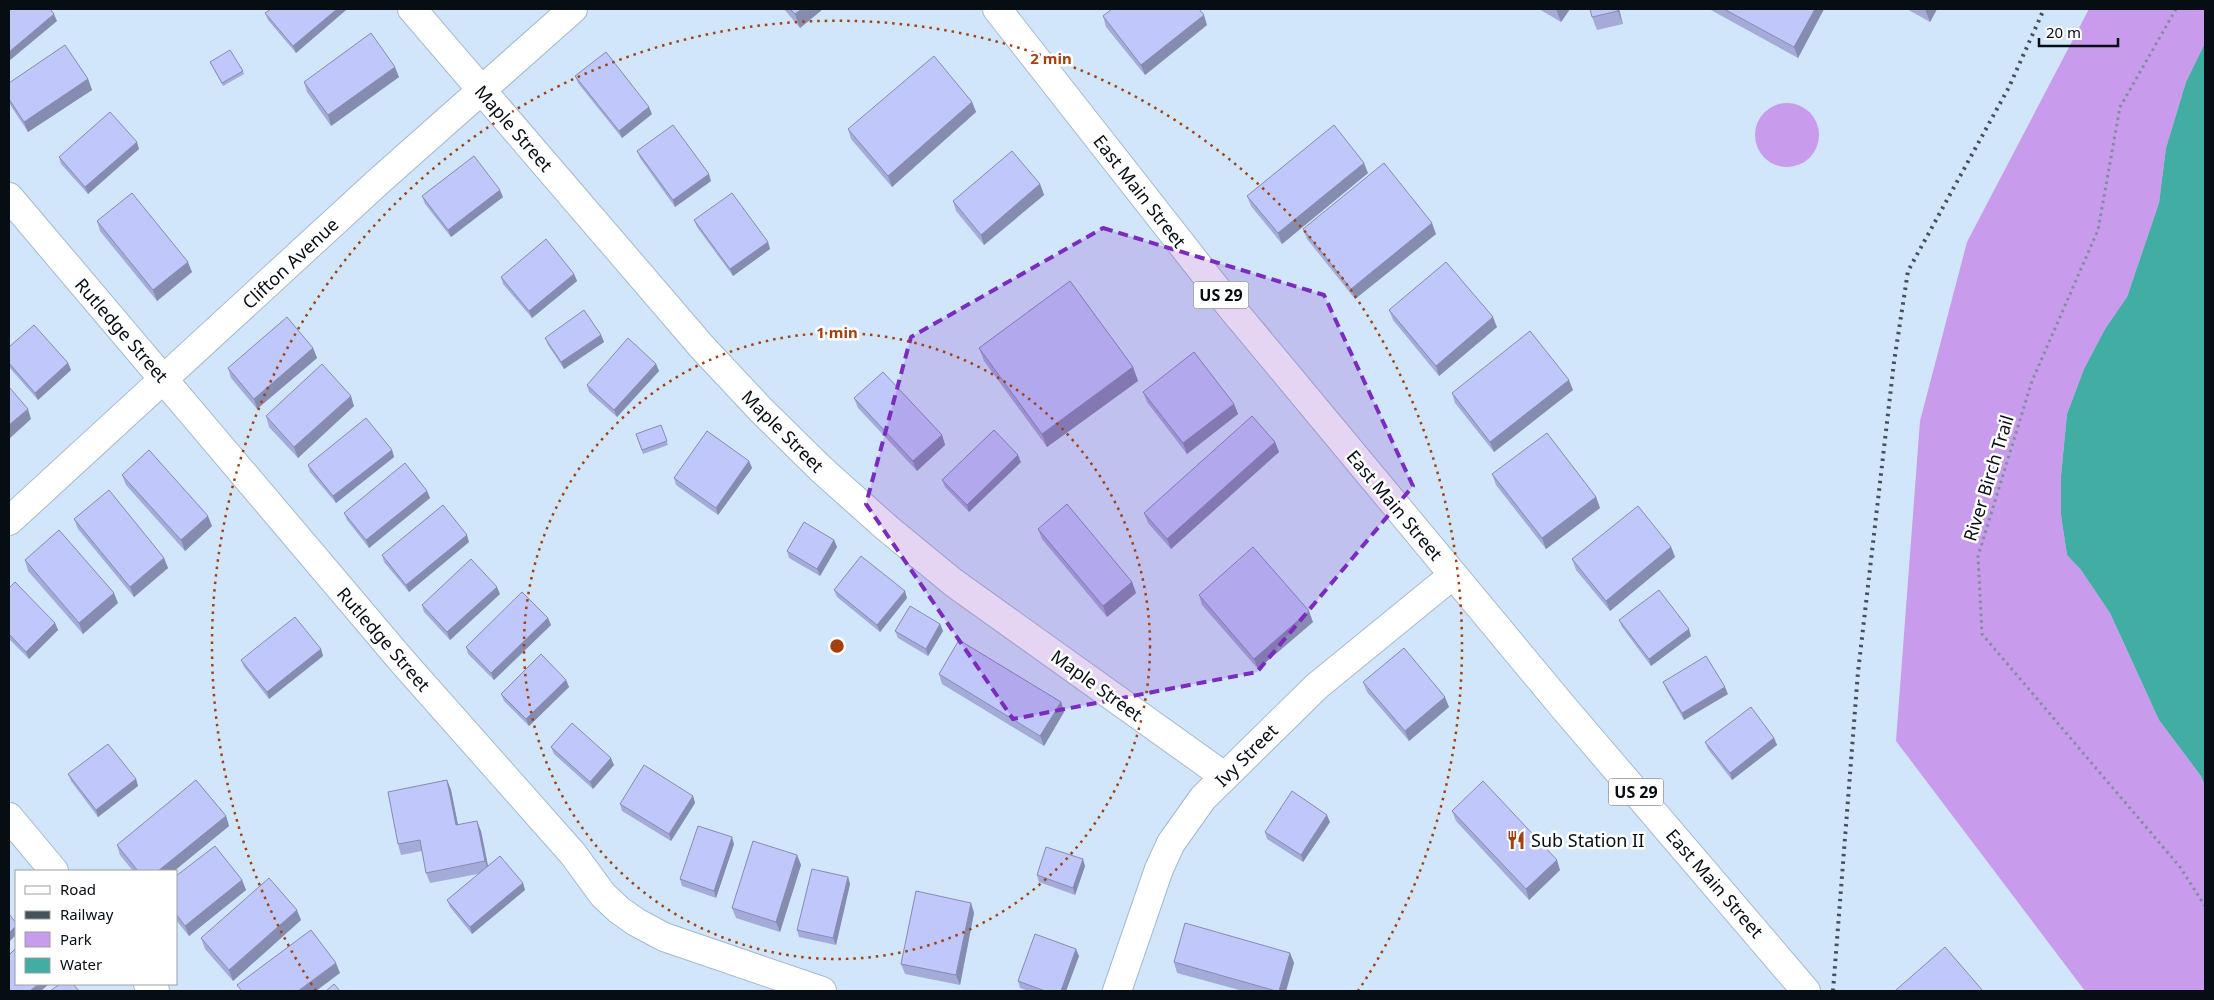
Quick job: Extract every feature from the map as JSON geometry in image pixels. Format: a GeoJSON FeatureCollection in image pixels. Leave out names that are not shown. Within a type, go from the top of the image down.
{"type":"FeatureCollection","features":[{"type":"Feature","properties":{"kind":"street","name":"Maple Street"},"geometry":{"type":"LineString","coordinates":[[412,9],[702,347],[761,410],[822,470],[887,528],[954,583],[1224,776]]}},
{"type":"Feature","properties":{"kind":"street","name":"Clifton Avenue"},"geometry":{"type":"LineString","coordinates":[[9,521],[379,181],[574,9]]}},
{"type":"Feature","properties":{"kind":"street","name":"East Main Street"},"geometry":{"type":"LineString","coordinates":[[997,9],[1224,299],[1569,714],[1806,991]]}},
{"type":"Feature","properties":{"kind":"street","name":"Rutledge Street"},"geometry":{"type":"LineString","coordinates":[[9,197],[402,661],[566,847],[603,895],[636,922],[664,936],[822,991]]}},
{"type":"Feature","properties":{"kind":"street","name":"Ivy Street"},"geometry":{"type":"LineString","coordinates":[[1117,991],[1159,869],[1171,843],[1203,798],[1317,686],[1453,575]]}},
{"type":"Feature","properties":{"kind":"street"},"geometry":{"type":"LineString","coordinates":[[9,816],[53,870]]}},
{"type":"Feature","properties":{"kind":"path","name":"River Birch Trail"},"geometry":{"type":"LineString","coordinates":[[2176,9],[2120,107],[2098,230],[2032,381],[1978,556],[1982,634],[2180,867],[2205,906]]}},
{"type":"Feature","properties":{"kind":"highlighted area"},"geometry":{"type":"Polygon","coordinates":[[[1103,228],[1324,295],[1413,486],[1257,672],[1013,719],[866,504],[911,337],[1103,228]]]}},
{"type":"Feature","properties":{"kind":"green space"},"geometry":{"type":"Polygon","coordinates":[[[2089,9],[2205,9],[2205,43],[2186,82],[2166,148],[2159,203],[2127,297],[2105,329],[2084,369],[2067,414],[2061,476],[2061,515],[2067,555],[2081,570],[2110,613],[2159,720],[2201,776],[2205,786],[2205,991],[2085,991],[1896,741],[1920,421],[1967,242],[2089,9]]]}},
{"type":"Feature","properties":{"kind":"green space"},"geometry":{"type":"Polygon","coordinates":[[[1787,103],[1799,105],[1810,112],[1817,123],[1819,135],[1817,147],[1810,158],[1799,165],[1787,167],[1775,165],[1764,158],[1757,147],[1755,135],[1757,123],[1764,112],[1775,105],[1787,103]]]}},
{"type":"Feature","properties":{"kind":"water"},"geometry":{"type":"Polygon","coordinates":[[[2205,43],[2205,786],[2201,776],[2159,720],[2110,613],[2081,570],[2067,555],[2061,515],[2061,476],[2067,414],[2084,369],[2105,329],[2127,297],[2159,203],[2166,148],[2186,82],[2205,43]]]}},
{"type":"Feature","properties":{"kind":"building"},"geometry":{"type":"Polygon","coordinates":[[[9,9],[50,9],[54,14],[9,52],[9,9]]]}},
{"type":"Feature","properties":{"kind":"building"},"geometry":{"type":"Polygon","coordinates":[[[271,9],[337,9],[293,46],[265,13],[271,9]]]}},
{"type":"Feature","properties":{"kind":"building"},"geometry":{"type":"Polygon","coordinates":[[[790,9],[802,9],[795,14],[790,9]]]}},
{"type":"Feature","properties":{"kind":"building"},"geometry":{"type":"Polygon","coordinates":[[[1112,9],[1199,9],[1204,15],[1141,65],[1103,16],[1112,9]]]}},
{"type":"Feature","properties":{"kind":"building"},"geometry":{"type":"Polygon","coordinates":[[[1590,9],[1617,9],[1618,11],[1592,17],[1590,9]]]}},
{"type":"Feature","properties":{"kind":"building"},"geometry":{"type":"Polygon","coordinates":[[[1724,9],[1815,9],[1794,47],[1724,9]]]}},
{"type":"Feature","properties":{"kind":"building"},"geometry":{"type":"Polygon","coordinates":[[[371,33],[395,67],[328,115],[304,82],[371,33]]]}},
{"type":"Feature","properties":{"kind":"building"},"geometry":{"type":"Polygon","coordinates":[[[65,45],[88,79],[24,122],[9,99],[9,83],[65,45]]]}},
{"type":"Feature","properties":{"kind":"building"},"geometry":{"type":"Polygon","coordinates":[[[230,50],[243,71],[222,83],[210,62],[230,50]]]}},
{"type":"Feature","properties":{"kind":"building"},"geometry":{"type":"Polygon","coordinates":[[[606,52],[649,107],[619,131],[575,76],[606,52]]]}},
{"type":"Feature","properties":{"kind":"building"},"geometry":{"type":"Polygon","coordinates":[[[934,56],[972,102],[888,176],[848,129],[934,56]]]}},
{"type":"Feature","properties":{"kind":"building"},"geometry":{"type":"Polygon","coordinates":[[[110,112],[137,142],[85,187],[59,157],[110,112]]]}},
{"type":"Feature","properties":{"kind":"building"},"geometry":{"type":"Polygon","coordinates":[[[673,125],[709,174],[673,200],[637,151],[673,125]]]}},
{"type":"Feature","properties":{"kind":"building"},"geometry":{"type":"Polygon","coordinates":[[[1334,125],[1364,163],[1278,233],[1247,196],[1334,125]]]}},
{"type":"Feature","properties":{"kind":"building"},"geometry":{"type":"Polygon","coordinates":[[[1012,151],[1040,184],[981,235],[953,201],[1012,151]]]}},
{"type":"Feature","properties":{"kind":"building"},"geometry":{"type":"Polygon","coordinates":[[[474,156],[500,190],[448,230],[422,196],[474,156]]]}},
{"type":"Feature","properties":{"kind":"building"},"geometry":{"type":"Polygon","coordinates":[[[1384,163],[1432,223],[1351,289],[1303,229],[1384,163]]]}},
{"type":"Feature","properties":{"kind":"building"},"geometry":{"type":"Polygon","coordinates":[[[132,193],[188,262],[153,290],[97,221],[132,193]]]}},
{"type":"Feature","properties":{"kind":"building"},"geometry":{"type":"Polygon","coordinates":[[[732,193],[768,242],[730,269],[694,220],[732,193]]]}},
{"type":"Feature","properties":{"kind":"building"},"geometry":{"type":"Polygon","coordinates":[[[546,239],[574,274],[529,311],[501,277],[546,239]]]}},
{"type":"Feature","properties":{"kind":"building"},"geometry":{"type":"Polygon","coordinates":[[[1446,262],[1493,317],[1436,366],[1389,310],[1446,262]]]}},
{"type":"Feature","properties":{"kind":"building"},"geometry":{"type":"Polygon","coordinates":[[[1070,281],[1133,367],[1042,434],[979,348],[1070,281]]]}},
{"type":"Feature","properties":{"kind":"building"},"geometry":{"type":"Polygon","coordinates":[[[584,310],[601,335],[561,362],[545,338],[584,310]]]}},
{"type":"Feature","properties":{"kind":"building"},"geometry":{"type":"Polygon","coordinates":[[[287,317],[313,348],[254,399],[228,368],[287,317]]]}},
{"type":"Feature","properties":{"kind":"building"},"geometry":{"type":"Polygon","coordinates":[[[34,325],[68,363],[35,393],[9,363],[9,347],[34,325]]]}},
{"type":"Feature","properties":{"kind":"building"},"geometry":{"type":"Polygon","coordinates":[[[1530,331],[1569,380],[1490,442],[1452,393],[1530,331]]]}},
{"type":"Feature","properties":{"kind":"building"},"geometry":{"type":"Polygon","coordinates":[[[628,338],[656,364],[614,410],[587,385],[628,338]]]}},
{"type":"Feature","properties":{"kind":"building"},"geometry":{"type":"Polygon","coordinates":[[[1194,352],[1234,404],[1183,443],[1143,392],[1194,352]]]}},
{"type":"Feature","properties":{"kind":"building"},"geometry":{"type":"Polygon","coordinates":[[[322,364],[351,396],[294,447],[266,416],[322,364]]]}},
{"type":"Feature","properties":{"kind":"building"},"geometry":{"type":"Polygon","coordinates":[[[883,372],[942,435],[913,461],[854,398],[883,372]]]}},
{"type":"Feature","properties":{"kind":"building"},"geometry":{"type":"Polygon","coordinates":[[[9,387],[28,409],[9,425],[9,387]]]}},
{"type":"Feature","properties":{"kind":"building"},"geometry":{"type":"Polygon","coordinates":[[[1252,416],[1275,442],[1167,539],[1144,513],[1252,416]]]}},
{"type":"Feature","properties":{"kind":"building"},"geometry":{"type":"Polygon","coordinates":[[[366,418],[392,450],[333,496],[308,465],[366,418]]]}},
{"type":"Feature","properties":{"kind":"building"},"geometry":{"type":"Polygon","coordinates":[[[661,425],[667,441],[642,450],[636,434],[661,425]]]}},
{"type":"Feature","properties":{"kind":"building"},"geometry":{"type":"Polygon","coordinates":[[[994,430],[1018,455],[967,505],[942,480],[994,430]]]}},
{"type":"Feature","properties":{"kind":"building"},"geometry":{"type":"Polygon","coordinates":[[[707,431],[749,461],[716,508],[674,478],[707,431]]]}},
{"type":"Feature","properties":{"kind":"building"},"geometry":{"type":"Polygon","coordinates":[[[1547,433],[1596,497],[1542,538],[1492,474],[1547,433]]]}},
{"type":"Feature","properties":{"kind":"building"},"geometry":{"type":"Polygon","coordinates":[[[149,450],[208,516],[181,540],[122,475],[149,450]]]}},
{"type":"Feature","properties":{"kind":"building"},"geometry":{"type":"Polygon","coordinates":[[[405,463],[427,491],[366,540],[344,513],[405,463]]]}},
{"type":"Feature","properties":{"kind":"building"},"geometry":{"type":"Polygon","coordinates":[[[109,490],[164,558],[130,587],[74,519],[109,490]]]}},
{"type":"Feature","properties":{"kind":"building"},"geometry":{"type":"Polygon","coordinates":[[[1067,504],[1132,582],[1103,606],[1038,529],[1067,504]]]}},
{"type":"Feature","properties":{"kind":"building"},"geometry":{"type":"Polygon","coordinates":[[[443,505],[467,535],[406,585],[382,555],[443,505]]]}},
{"type":"Feature","properties":{"kind":"building"},"geometry":{"type":"Polygon","coordinates":[[[1638,506],[1671,547],[1606,601],[1572,559],[1638,506]]]}},
{"type":"Feature","properties":{"kind":"building"},"geometry":{"type":"Polygon","coordinates":[[[804,522],[834,540],[817,569],[787,551],[804,522]]]}},
{"type":"Feature","properties":{"kind":"building"},"geometry":{"type":"Polygon","coordinates":[[[59,530],[114,593],[79,623],[25,560],[59,530]]]}},
{"type":"Feature","properties":{"kind":"building"},"geometry":{"type":"Polygon","coordinates":[[[1253,547],[1309,611],[1254,659],[1199,595],[1253,547]]]}},
{"type":"Feature","properties":{"kind":"building"},"geometry":{"type":"Polygon","coordinates":[[[861,556],[905,591],[877,625],[834,590],[861,556]]]}},
{"type":"Feature","properties":{"kind":"building"},"geometry":{"type":"Polygon","coordinates":[[[471,559],[497,587],[447,632],[422,605],[471,559]]]}},
{"type":"Feature","properties":{"kind":"building"},"geometry":{"type":"Polygon","coordinates":[[[15,582],[55,623],[26,652],[9,634],[9,588],[15,582]]]}},
{"type":"Feature","properties":{"kind":"building"},"geometry":{"type":"Polygon","coordinates":[[[1659,590],[1689,629],[1649,659],[1619,620],[1659,590]]]}},
{"type":"Feature","properties":{"kind":"building"},"geometry":{"type":"Polygon","coordinates":[[[522,592],[548,618],[491,673],[466,647],[522,592]]]}},
{"type":"Feature","properties":{"kind":"building"},"geometry":{"type":"Polygon","coordinates":[[[910,606],[940,624],[926,649],[895,631],[910,606]]]}},
{"type":"Feature","properties":{"kind":"building"},"geometry":{"type":"Polygon","coordinates":[[[295,617],[321,649],[267,692],[241,660],[295,617]]]}},
{"type":"Feature","properties":{"kind":"building"},"geometry":{"type":"Polygon","coordinates":[[[959,640],[1061,702],[1040,736],[939,674],[959,640]]]}},
{"type":"Feature","properties":{"kind":"building"},"geometry":{"type":"Polygon","coordinates":[[[1404,648],[1445,697],[1405,731],[1363,682],[1404,648]]]}},
{"type":"Feature","properties":{"kind":"building"},"geometry":{"type":"Polygon","coordinates":[[[541,654],[566,680],[526,719],[501,694],[541,654]]]}},
{"type":"Feature","properties":{"kind":"building"},"geometry":{"type":"Polygon","coordinates":[[[1706,656],[1725,687],[1682,713],[1663,682],[1706,656]]]}},
{"type":"Feature","properties":{"kind":"building"},"geometry":{"type":"Polygon","coordinates":[[[1751,707],[1774,738],[1730,773],[1705,742],[1751,707]]]}},
{"type":"Feature","properties":{"kind":"building"},"geometry":{"type":"Polygon","coordinates":[[[572,723],[611,758],[590,782],[551,747],[572,723]]]}},
{"type":"Feature","properties":{"kind":"building"},"geometry":{"type":"Polygon","coordinates":[[[108,744],[136,779],[96,810],[68,774],[108,744]]]}},
{"type":"Feature","properties":{"kind":"building"},"geometry":{"type":"Polygon","coordinates":[[[644,765],[693,796],[669,834],[620,804],[644,765]]]}},
{"type":"Feature","properties":{"kind":"building"},"geometry":{"type":"Polygon","coordinates":[[[196,780],[226,816],[159,870],[137,870],[117,845],[196,780]]]}},
{"type":"Feature","properties":{"kind":"building"},"geometry":{"type":"Polygon","coordinates":[[[447,780],[456,825],[477,821],[485,861],[426,873],[420,840],[398,844],[388,792],[447,780]]]}},
{"type":"Feature","properties":{"kind":"building"},"geometry":{"type":"Polygon","coordinates":[[[1483,781],[1557,860],[1526,889],[1452,811],[1483,781]]]}},
{"type":"Feature","properties":{"kind":"building"},"geometry":{"type":"Polygon","coordinates":[[[1292,791],[1327,815],[1301,855],[1265,832],[1292,791]]]}},
{"type":"Feature","properties":{"kind":"building"},"geometry":{"type":"Polygon","coordinates":[[[698,826],[732,837],[714,891],[680,879],[698,826]]]}},
{"type":"Feature","properties":{"kind":"building"},"geometry":{"type":"Polygon","coordinates":[[[753,841],[797,855],[776,922],[732,908],[753,841]]]}},
{"type":"Feature","properties":{"kind":"building"},"geometry":{"type":"Polygon","coordinates":[[[215,846],[242,880],[185,926],[178,917],[178,874],[215,846]]]}},
{"type":"Feature","properties":{"kind":"building"},"geometry":{"type":"Polygon","coordinates":[[[1046,847],[1083,859],[1073,888],[1037,875],[1046,847]]]}},
{"type":"Feature","properties":{"kind":"building"},"geometry":{"type":"Polygon","coordinates":[[[500,856],[523,883],[470,927],[447,900],[500,856]]]}},
{"type":"Feature","properties":{"kind":"building"},"geometry":{"type":"Polygon","coordinates":[[[812,869],[848,877],[833,938],[797,930],[812,869]]]}},
{"type":"Feature","properties":{"kind":"building"},"geometry":{"type":"Polygon","coordinates":[[[269,878],[297,910],[229,970],[201,938],[269,878]]]}},
{"type":"Feature","properties":{"kind":"building"},"geometry":{"type":"Polygon","coordinates":[[[916,891],[971,903],[956,975],[901,964],[916,891]]]}},
{"type":"Feature","properties":{"kind":"building"},"geometry":{"type":"Polygon","coordinates":[[[9,914],[15,922],[15,927],[9,933],[9,914]]]}},
{"type":"Feature","properties":{"kind":"building"},"geometry":{"type":"Polygon","coordinates":[[[1185,923],[1290,953],[1279,991],[1174,962],[1185,923]]]}},
{"type":"Feature","properties":{"kind":"building"},"geometry":{"type":"Polygon","coordinates":[[[311,930],[336,963],[298,991],[242,991],[237,985],[311,930]]]}},
{"type":"Feature","properties":{"kind":"building"},"geometry":{"type":"Polygon","coordinates":[[[1035,934],[1076,949],[1061,991],[1045,991],[1018,981],[1035,934]]]}},
{"type":"Feature","properties":{"kind":"building"},"geometry":{"type":"Polygon","coordinates":[[[1945,947],[1983,991],[1896,991],[1896,990],[1945,947]]]}},
{"type":"Feature","properties":{"kind":"building"},"geometry":{"type":"Polygon","coordinates":[[[15,949],[15,985],[37,985],[30,991],[9,991],[9,955],[15,949]]]}},
{"type":"Feature","properties":{"kind":"building"},"geometry":{"type":"Polygon","coordinates":[[[334,984],[340,991],[326,991],[334,984]]]}},
{"type":"Feature","properties":{"kind":"building"},"geometry":{"type":"Polygon","coordinates":[[[59,985],[74,985],[79,991],[50,991],[59,985]]]}},
{"type":"Feature","properties":{"kind":"railway"},"geometry":{"type":"LineString","coordinates":[[1833,991],[1858,672],[1894,362],[1908,271],[2009,87],[2044,9]]}},
{"type":"Feature","properties":{"kind":"place","name":"Sub Station II"},"geometry":{"type":"Point","coordinates":[1516,840]}}]}
